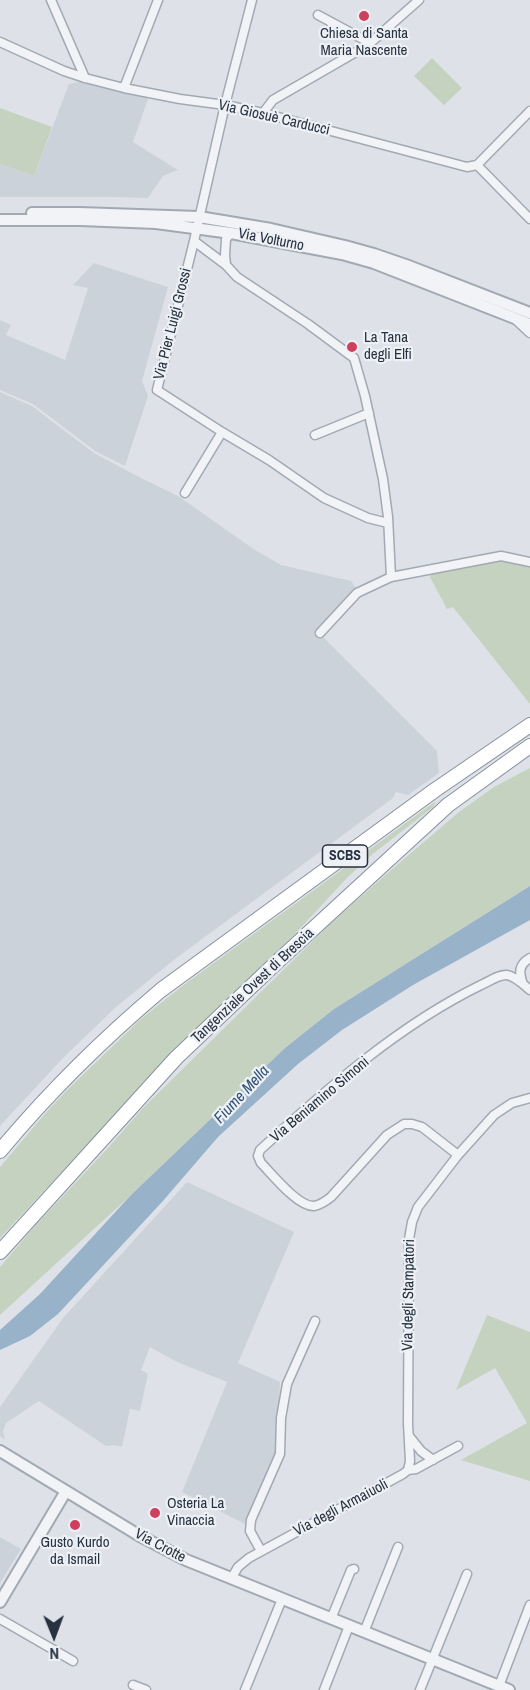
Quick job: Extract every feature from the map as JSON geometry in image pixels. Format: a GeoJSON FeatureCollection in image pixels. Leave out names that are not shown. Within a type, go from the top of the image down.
{"type":"FeatureCollection","features":[{"type":"Feature","properties":{"kind":"highway","name":"SCBS"},"geometry":{"type":"LineString","coordinates":[[0,1151],[59,1084],[122,1023],[161,990],[435,790],[530,725]]}},
{"type":"Feature","properties":{"kind":"highway","name":"Tangenziale Ovest di Brescia"},"geometry":{"type":"LineString","coordinates":[[0,1252],[176,1058],[448,805],[530,746]]}},
{"type":"Feature","properties":{"kind":"highway"},"geometry":{"type":"LineString","coordinates":[[490,774],[530,756]]}},
{"type":"Feature","properties":{"kind":"street"},"geometry":{"type":"LineString","coordinates":[[51,0],[85,78]]}},
{"type":"Feature","properties":{"kind":"street"},"geometry":{"type":"LineString","coordinates":[[124,88],[158,0]]}},
{"type":"Feature","properties":{"kind":"street","name":"Via Pier Luigi Grossi"},"geometry":{"type":"LineString","coordinates":[[252,0],[157,390],[269,460],[324,498],[368,518],[388,523]]}},
{"type":"Feature","properties":{"kind":"street"},"geometry":{"type":"LineString","coordinates":[[263,113],[273,100],[370,43],[419,0]]}},
{"type":"Feature","properties":{"kind":"street"},"geometry":{"type":"LineString","coordinates":[[318,15],[370,43]]}},
{"type":"Feature","properties":{"kind":"street","name":"Via Giosuè Carducci"},"geometry":{"type":"LineString","coordinates":[[0,42],[85,78],[124,88],[263,113],[463,166],[477,165]]}},
{"type":"Feature","properties":{"kind":"street"},"geometry":{"type":"LineString","coordinates":[[530,111],[477,165],[530,219]]}},
{"type":"Feature","properties":{"kind":"street","name":"Via Volturno"},"geometry":{"type":"LineString","coordinates":[[0,213],[79,213],[271,229],[345,246],[406,265],[530,313]]}},
{"type":"Feature","properties":{"kind":"street","name":"Via Volturno"},"geometry":{"type":"LineString","coordinates":[[0,220],[198,223],[231,233],[342,254],[374,263],[530,324]]}},
{"type":"Feature","properties":{"kind":"street"},"geometry":{"type":"LineString","coordinates":[[226,265],[226,239],[231,233]]}},
{"type":"Feature","properties":{"kind":"street"},"geometry":{"type":"LineString","coordinates":[[194,241],[226,265],[237,277],[354,358],[369,413],[382,479],[388,523],[391,577]]}},
{"type":"Feature","properties":{"kind":"street"},"geometry":{"type":"LineString","coordinates":[[511,315],[530,333]]}},
{"type":"Feature","properties":{"kind":"street"},"geometry":{"type":"LineString","coordinates":[[315,435],[369,413]]}},
{"type":"Feature","properties":{"kind":"street"},"geometry":{"type":"LineString","coordinates":[[185,493],[222,432]]}},
{"type":"Feature","properties":{"kind":"street"},"geometry":{"type":"LineString","coordinates":[[320,633],[357,593],[391,577],[501,556],[530,562]]}},
{"type":"Feature","properties":{"kind":"street","name":"Via Beniamino Simoni"},"geometry":{"type":"LineString","coordinates":[[526,987],[519,975],[520,967],[530,958]]}},
{"type":"Feature","properties":{"kind":"street","name":"Via Beniamino Simoni"},"geometry":{"type":"LineString","coordinates":[[458,1155],[422,1127],[404,1124],[387,1135],[332,1197],[324,1203],[312,1206],[296,1199],[261,1163],[258,1156],[261,1150],[294,1119],[404,1030],[464,994],[502,975],[513,976],[526,987]]}},
{"type":"Feature","properties":{"kind":"street","name":"Via degli Stampatori"},"geometry":{"type":"LineString","coordinates":[[408,1470],[410,1464],[410,1232],[414,1216],[421,1202],[458,1155],[494,1115],[512,1103],[530,1098]]}},
{"type":"Feature","properties":{"kind":"street"},"geometry":{"type":"LineString","coordinates":[[261,1551],[252,1534],[251,1520],[280,1454],[281,1418],[287,1384],[315,1321]]}},
{"type":"Feature","properties":{"kind":"street"},"geometry":{"type":"LineString","coordinates":[[409,1436],[424,1455],[433,1460]]}},
{"type":"Feature","properties":{"kind":"street","name":"Via degli Armaiuoli"},"geometry":{"type":"LineString","coordinates":[[231,1579],[242,1564],[261,1551],[408,1470],[416,1469],[458,1446]]}},
{"type":"Feature","properties":{"kind":"street","name":"Via Crotte"},"geometry":{"type":"LineString","coordinates":[[0,1451],[166,1550],[231,1579],[504,1688],[530,1605]]}},
{"type":"Feature","properties":{"kind":"street"},"geometry":{"type":"LineString","coordinates":[[0,1602],[66,1491]]}},
{"type":"Feature","properties":{"kind":"street"},"geometry":{"type":"LineString","coordinates":[[364,1632],[398,1547]]}},
{"type":"Feature","properties":{"kind":"street"},"geometry":{"type":"LineString","coordinates":[[331,1618],[351,1569]]}},
{"type":"Feature","properties":{"kind":"street"},"geometry":{"type":"LineString","coordinates":[[420,1690],[467,1574]]}},
{"type":"Feature","properties":{"kind":"street"},"geometry":{"type":"LineString","coordinates":[[245,1690],[282,1599]]}},
{"type":"Feature","properties":{"kind":"street"},"geometry":{"type":"LineString","coordinates":[[0,1619],[73,1661]]}},
{"type":"Feature","properties":{"kind":"street"},"geometry":{"type":"LineString","coordinates":[[324,1690],[349,1626]]}},
{"type":"Feature","properties":{"kind":"street"},"geometry":{"type":"LineString","coordinates":[[133,1685],[146,1690]]}},
{"type":"Feature","properties":{"kind":"shaded area"},"geometry":{"type":"Polygon","coordinates":[[[90,82],[149,96],[133,142],[178,170],[163,176],[148,198],[0,197],[0,164],[34,176],[69,84],[90,82]]]}},
{"type":"Feature","properties":{"kind":"shaded area"},"geometry":{"type":"Polygon","coordinates":[[[94,263],[168,287],[142,381],[148,396],[125,466],[95,451],[33,404],[0,390],[0,320],[11,325],[6,335],[65,360],[88,288],[73,285],[94,263]]]}},
{"type":"Feature","properties":{"kind":"shaded area"},"geometry":{"type":"Polygon","coordinates":[[[0,392],[32,406],[94,453],[178,496],[255,550],[281,565],[351,581],[356,588],[316,630],[437,751],[439,773],[408,795],[396,792],[393,798],[175,959],[116,1007],[63,1058],[0,1126],[0,392]]]}},
{"type":"Feature","properties":{"kind":"shaded area"},"geometry":{"type":"Polygon","coordinates":[[[187,1182],[294,1232],[238,1363],[280,1382],[277,1454],[245,1524],[182,1492],[227,1382],[177,1362],[150,1347],[141,1370],[148,1374],[140,1411],[130,1409],[122,1447],[106,1446],[39,1401],[6,1423],[3,1431],[5,1440],[0,1436],[0,1407],[63,1318],[187,1182]]]}},
{"type":"Feature","properties":{"kind":"shaded area"},"geometry":{"type":"Polygon","coordinates":[[[0,1537],[21,1549],[0,1583],[0,1537]]]}},
{"type":"Feature","properties":{"kind":"green space"},"geometry":{"type":"Polygon","coordinates":[[[432,58],[462,88],[444,105],[414,76],[432,58]]]}},
{"type":"Feature","properties":{"kind":"green space"},"geometry":{"type":"Polygon","coordinates":[[[0,108],[52,127],[34,176],[0,164],[0,108]]]}},
{"type":"Feature","properties":{"kind":"green space"},"geometry":{"type":"Polygon","coordinates":[[[496,560],[530,565],[530,704],[453,607],[447,609],[430,577],[431,572],[496,560]]]}},
{"type":"Feature","properties":{"kind":"green space"},"geometry":{"type":"Polygon","coordinates":[[[530,768],[530,886],[334,1009],[285,1048],[130,1196],[0,1315],[0,1267],[142,1109],[330,924],[390,871],[459,812],[494,787],[530,768]]]}},
{"type":"Feature","properties":{"kind":"green space"},"geometry":{"type":"Polygon","coordinates":[[[436,801],[433,807],[369,857],[345,880],[295,934],[170,1056],[0,1238],[0,1167],[66,1091],[141,1019],[181,987],[436,801]]]}},
{"type":"Feature","properties":{"kind":"green space"},"geometry":{"type":"Polygon","coordinates":[[[487,1315],[530,1332],[530,1481],[461,1460],[527,1423],[495,1368],[456,1390],[487,1315]]]}},
{"type":"Feature","properties":{"kind":"water","name":"Fiume Mella"},"geometry":{"type":"Polygon","coordinates":[[[530,886],[530,920],[413,985],[342,1030],[298,1064],[218,1137],[162,1202],[58,1314],[30,1336],[0,1350],[0,1330],[40,1294],[130,1196],[285,1048],[334,1009],[530,886]]]}},
{"type":"Feature","properties":{"kind":"place","name":"Chiesa di Santa Maria Nascente"},"geometry":{"type":"Point","coordinates":[364,16]}},
{"type":"Feature","properties":{"kind":"place","name":"La Tana degli Elfi"},"geometry":{"type":"Point","coordinates":[352,347]}},
{"type":"Feature","properties":{"kind":"place","name":"Osteria La Vinaccia"},"geometry":{"type":"Point","coordinates":[155,1513]}},
{"type":"Feature","properties":{"kind":"place","name":"Gusto Kurdo da Ismail"},"geometry":{"type":"Point","coordinates":[75,1525]}}]}
